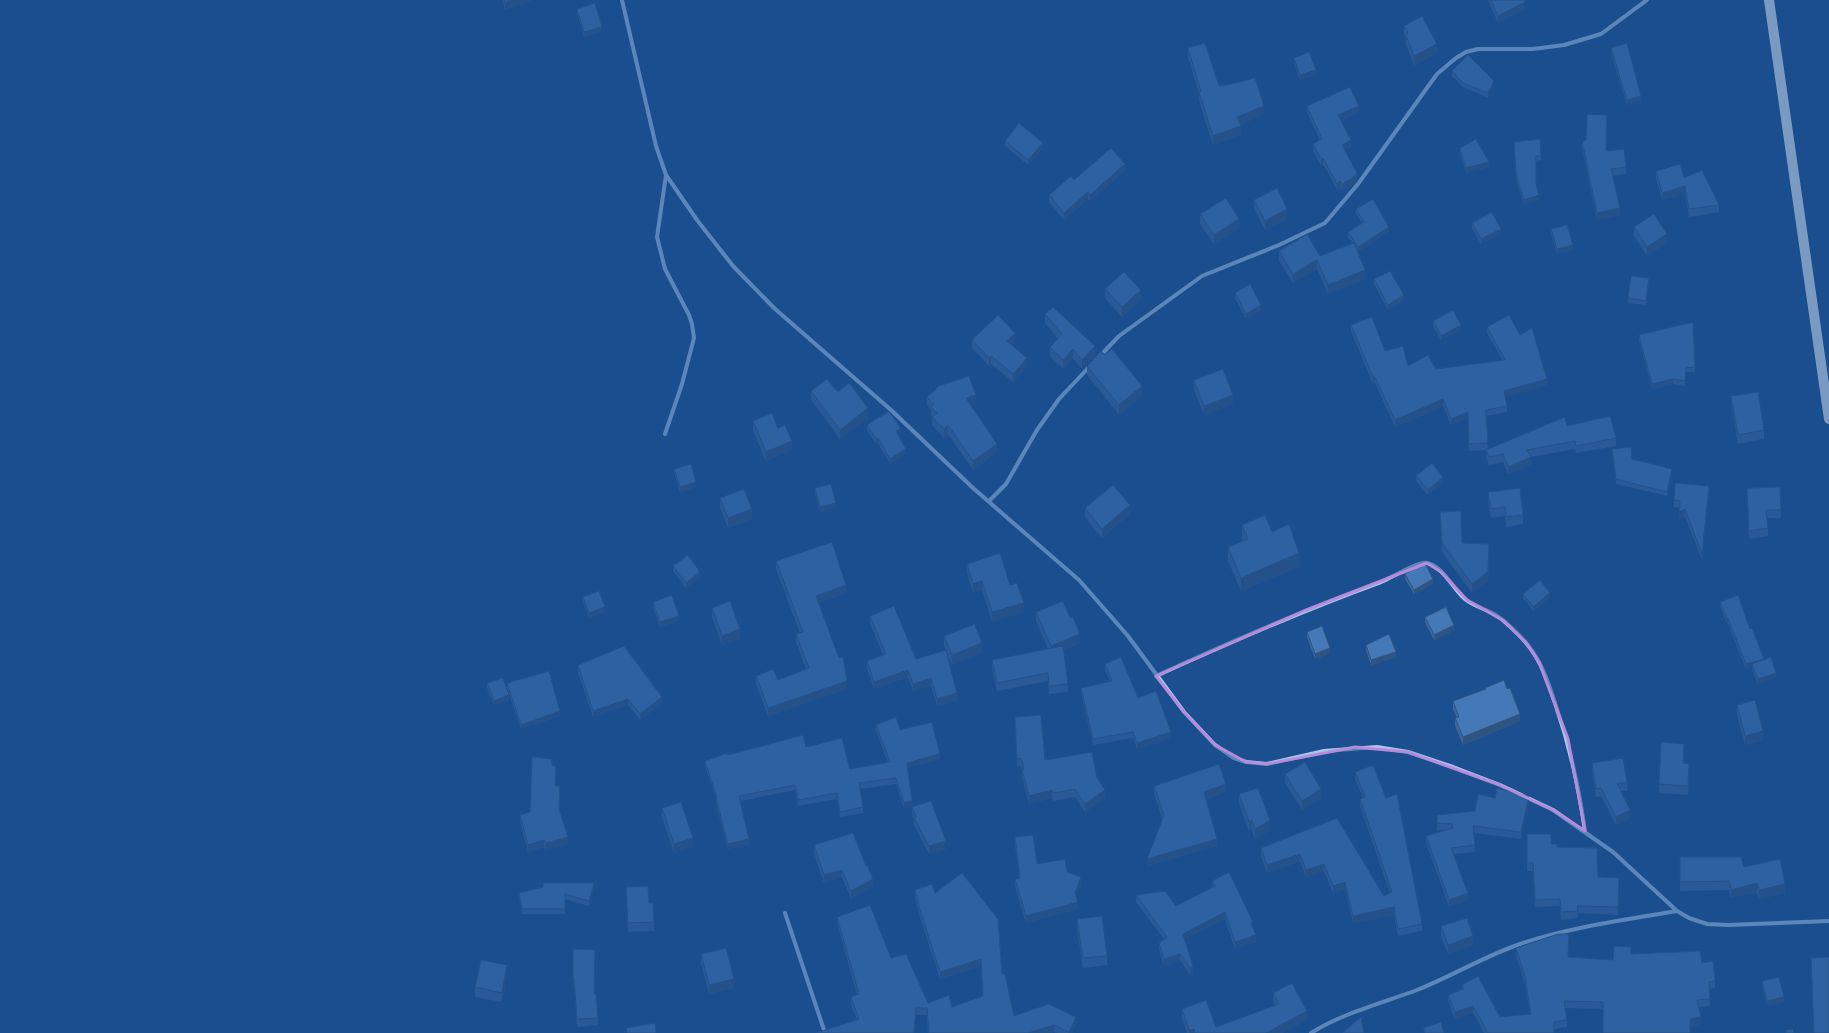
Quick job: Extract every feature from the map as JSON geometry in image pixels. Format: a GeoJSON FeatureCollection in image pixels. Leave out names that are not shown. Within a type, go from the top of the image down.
{"type":"FeatureCollection","features":[{"type":"Feature","properties":{"kind":"main road"},"geometry":{"type":"LineString","coordinates":[[1769,0],[1829,419]]}},
{"type":"Feature","properties":{"kind":"street"},"geometry":{"type":"LineString","coordinates":[[622,0],[656,146],[666,175],[697,220],[732,266],[774,308],[891,410],[989,501],[1079,580],[1128,636],[1184,712],[1201,732],[1215,745],[1234,758],[1246,762],[1266,764],[1324,751],[1355,748],[1377,747],[1408,752],[1500,785],[1553,810],[1585,830],[1613,852],[1677,911],[1689,918],[1707,924],[1728,925],[1829,920]]}},
{"type":"Feature","properties":{"kind":"street"},"geometry":{"type":"LineString","coordinates":[[1098,357],[1119,336],[1202,276],[1278,245],[1325,223],[1339,208],[1437,74],[1456,58],[1466,52],[1478,49],[1533,49],[1564,45],[1601,34],[1647,0]]}},
{"type":"Feature","properties":{"kind":"street"},"geometry":{"type":"LineString","coordinates":[[665,434],[682,384],[694,338],[692,324],[665,269],[657,237],[666,175]]}},
{"type":"Feature","properties":{"kind":"street"},"geometry":{"type":"LineString","coordinates":[[989,501],[1006,484],[1037,430],[1059,399],[1092,363]]}},
{"type":"Feature","properties":{"kind":"street"},"geometry":{"type":"LineString","coordinates":[[1156,676],[1304,611],[1396,576],[1420,563],[1427,563],[1441,572],[1467,600],[1486,608],[1504,621],[1527,644],[1539,662],[1549,684],[1568,739],[1579,786],[1585,830]]}},
{"type":"Feature","properties":{"kind":"street"},"geometry":{"type":"LineString","coordinates":[[1311,1033],[1335,1021],[1421,988],[1492,955],[1527,942],[1580,928],[1677,911]]}},
{"type":"Feature","properties":{"kind":"street"},"geometry":{"type":"LineString","coordinates":[[785,913],[825,1033]]}},
{"type":"Feature","properties":{"kind":"highlighted area"},"geometry":{"type":"Polygon","coordinates":[[[1427,563],[1441,572],[1467,600],[1504,621],[1527,644],[1539,662],[1568,739],[1585,831],[1553,810],[1500,785],[1408,752],[1355,747],[1267,764],[1246,762],[1215,745],[1184,712],[1156,676],[1304,611],[1427,563]]]}},
{"type":"Feature","properties":{"kind":"building"},"geometry":{"type":"Polygon","coordinates":[[[504,0],[513,0],[505,3],[504,0]]]}},
{"type":"Feature","properties":{"kind":"building"},"geometry":{"type":"Polygon","coordinates":[[[1491,0],[1524,0],[1525,2],[1498,16],[1491,0]]]}},
{"type":"Feature","properties":{"kind":"building"},"geometry":{"type":"Polygon","coordinates":[[[595,3],[602,27],[584,32],[577,9],[595,3]]]}},
{"type":"Feature","properties":{"kind":"building"},"geometry":{"type":"Polygon","coordinates":[[[1422,16],[1437,44],[1414,56],[1406,35],[1408,33],[1404,26],[1422,16]]]}},
{"type":"Feature","properties":{"kind":"building"},"geometry":{"type":"Polygon","coordinates":[[[1205,43],[1219,86],[1255,78],[1264,106],[1237,117],[1241,126],[1213,136],[1199,92],[1201,92],[1188,48],[1205,43]]]}},
{"type":"Feature","properties":{"kind":"building"},"geometry":{"type":"Polygon","coordinates":[[[1627,43],[1641,96],[1627,100],[1611,48],[1627,43]]]}},
{"type":"Feature","properties":{"kind":"building"},"geometry":{"type":"Polygon","coordinates":[[[1309,52],[1316,70],[1300,75],[1294,58],[1309,52]]]}},
{"type":"Feature","properties":{"kind":"building"},"geometry":{"type":"Polygon","coordinates":[[[1468,55],[1494,81],[1488,93],[1463,83],[1452,71],[1468,55]]]}},
{"type":"Feature","properties":{"kind":"building"},"geometry":{"type":"Polygon","coordinates":[[[1350,87],[1359,106],[1338,115],[1351,140],[1342,145],[1357,173],[1353,178],[1342,184],[1340,181],[1337,184],[1323,158],[1321,159],[1313,144],[1322,139],[1307,106],[1350,87]]]}},
{"type":"Feature","properties":{"kind":"building"},"geometry":{"type":"Polygon","coordinates":[[[1587,114],[1607,115],[1606,151],[1624,149],[1626,167],[1611,169],[1620,208],[1597,213],[1582,141],[1586,140],[1587,114]]]}},
{"type":"Feature","properties":{"kind":"building"},"geometry":{"type":"Polygon","coordinates":[[[1019,123],[1043,143],[1028,160],[1005,141],[1019,123]]]}},
{"type":"Feature","properties":{"kind":"building"},"geometry":{"type":"Polygon","coordinates":[[[1476,139],[1489,162],[1466,168],[1460,148],[1476,139]]]}},
{"type":"Feature","properties":{"kind":"building"},"geometry":{"type":"Polygon","coordinates":[[[1540,139],[1541,156],[1536,156],[1536,184],[1539,195],[1524,200],[1516,174],[1514,142],[1540,139]]]}},
{"type":"Feature","properties":{"kind":"building"},"geometry":{"type":"Polygon","coordinates":[[[1111,148],[1125,164],[1090,195],[1088,192],[1064,213],[1049,195],[1071,176],[1074,180],[1111,148]]]}},
{"type":"Feature","properties":{"kind":"building"},"geometry":{"type":"Polygon","coordinates":[[[1680,164],[1684,178],[1702,170],[1719,205],[1689,209],[1685,186],[1662,193],[1656,171],[1680,164]]]}},
{"type":"Feature","properties":{"kind":"building"},"geometry":{"type":"Polygon","coordinates":[[[1277,188],[1287,209],[1265,221],[1254,200],[1277,188]]]}},
{"type":"Feature","properties":{"kind":"building"},"geometry":{"type":"Polygon","coordinates":[[[1226,198],[1239,219],[1214,235],[1200,214],[1226,198]]]}},
{"type":"Feature","properties":{"kind":"building"},"geometry":{"type":"Polygon","coordinates":[[[1373,199],[1389,227],[1358,247],[1348,232],[1364,222],[1356,209],[1373,199]]]}},
{"type":"Feature","properties":{"kind":"building"},"geometry":{"type":"Polygon","coordinates":[[[1492,212],[1501,229],[1481,239],[1472,223],[1492,212]]]}},
{"type":"Feature","properties":{"kind":"building"},"geometry":{"type":"Polygon","coordinates":[[[1654,214],[1667,234],[1647,247],[1634,227],[1654,214]]]}},
{"type":"Feature","properties":{"kind":"building"},"geometry":{"type":"Polygon","coordinates":[[[1567,225],[1573,245],[1557,249],[1551,229],[1567,225]]]}},
{"type":"Feature","properties":{"kind":"building"},"geometry":{"type":"Polygon","coordinates":[[[1307,234],[1320,256],[1354,243],[1365,270],[1328,285],[1317,260],[1293,274],[1279,251],[1307,234]]]}},
{"type":"Feature","properties":{"kind":"building"},"geometry":{"type":"Polygon","coordinates":[[[1390,271],[1404,295],[1388,305],[1374,279],[1390,271]]]}},
{"type":"Feature","properties":{"kind":"building"},"geometry":{"type":"Polygon","coordinates":[[[1124,272],[1141,290],[1122,307],[1105,289],[1124,272]]]}},
{"type":"Feature","properties":{"kind":"building"},"geometry":{"type":"Polygon","coordinates":[[[1631,276],[1649,278],[1646,301],[1628,298],[1631,276]]]}},
{"type":"Feature","properties":{"kind":"building"},"geometry":{"type":"Polygon","coordinates":[[[1250,284],[1261,305],[1246,314],[1235,293],[1250,284]]]}},
{"type":"Feature","properties":{"kind":"building"},"geometry":{"type":"Polygon","coordinates":[[[1053,307],[1095,346],[1082,360],[1073,349],[1063,360],[1050,347],[1062,334],[1045,314],[1053,307]]]}},
{"type":"Feature","properties":{"kind":"building"},"geometry":{"type":"Polygon","coordinates":[[[1453,310],[1461,325],[1441,336],[1433,321],[1453,310]]]}},
{"type":"Feature","properties":{"kind":"building"},"geometry":{"type":"Polygon","coordinates":[[[998,315],[1015,333],[1007,341],[1027,358],[1013,374],[991,356],[989,358],[972,340],[998,315]]]}},
{"type":"Feature","properties":{"kind":"building"},"geometry":{"type":"Polygon","coordinates":[[[1509,315],[1520,335],[1532,328],[1547,379],[1504,391],[1507,406],[1486,410],[1488,443],[1469,444],[1468,412],[1451,419],[1443,399],[1395,420],[1375,377],[1373,377],[1351,325],[1372,317],[1385,351],[1403,346],[1408,366],[1428,355],[1436,369],[1505,360],[1487,327],[1509,315]]]}},
{"type":"Feature","properties":{"kind":"building"},"geometry":{"type":"Polygon","coordinates":[[[1693,322],[1695,367],[1686,368],[1685,381],[1673,379],[1652,384],[1639,335],[1693,322]]]}},
{"type":"Feature","properties":{"kind":"building"},"geometry":{"type":"Polygon","coordinates":[[[1112,349],[1142,386],[1119,405],[1087,366],[1101,351],[1105,355],[1112,349]]]}},
{"type":"Feature","properties":{"kind":"building"},"geometry":{"type":"Polygon","coordinates":[[[1223,369],[1233,395],[1204,406],[1194,380],[1223,369]]]}},
{"type":"Feature","properties":{"kind":"building"},"geometry":{"type":"Polygon","coordinates":[[[969,376],[976,395],[966,398],[997,444],[973,461],[948,425],[944,429],[932,417],[937,413],[931,407],[934,404],[927,397],[939,386],[969,376]]]}},
{"type":"Feature","properties":{"kind":"building"},"geometry":{"type":"Polygon","coordinates":[[[827,379],[838,392],[849,383],[868,408],[840,430],[811,391],[827,379]]]}},
{"type":"Feature","properties":{"kind":"building"},"geometry":{"type":"Polygon","coordinates":[[[1758,392],[1764,430],[1738,435],[1731,396],[1758,392]]]}},
{"type":"Feature","properties":{"kind":"building"},"geometry":{"type":"Polygon","coordinates":[[[889,411],[901,429],[896,431],[906,449],[890,459],[878,438],[876,439],[867,425],[889,411]]]}},
{"type":"Feature","properties":{"kind":"building"},"geometry":{"type":"Polygon","coordinates":[[[772,413],[778,428],[785,425],[792,441],[766,452],[753,421],[772,413]]]}},
{"type":"Feature","properties":{"kind":"building"},"geometry":{"type":"Polygon","coordinates":[[[1610,416],[1616,438],[1576,446],[1575,441],[1527,450],[1531,457],[1508,467],[1503,454],[1489,457],[1486,450],[1565,417],[1567,426],[1610,416]]]}},
{"type":"Feature","properties":{"kind":"building"},"geometry":{"type":"Polygon","coordinates":[[[1631,447],[1632,459],[1672,469],[1667,492],[1616,479],[1612,449],[1631,447]]]}},
{"type":"Feature","properties":{"kind":"building"},"geometry":{"type":"Polygon","coordinates":[[[1432,463],[1443,477],[1428,490],[1416,476],[1432,463]]]}},
{"type":"Feature","properties":{"kind":"building"},"geometry":{"type":"Polygon","coordinates":[[[691,464],[696,482],[680,487],[674,469],[691,464]]]}},
{"type":"Feature","properties":{"kind":"building"},"geometry":{"type":"Polygon","coordinates":[[[1675,483],[1709,486],[1702,554],[1685,509],[1679,512],[1680,501],[1674,500],[1675,483]]]}},
{"type":"Feature","properties":{"kind":"building"},"geometry":{"type":"Polygon","coordinates":[[[831,484],[836,503],[820,507],[815,488],[831,484]]]}},
{"type":"Feature","properties":{"kind":"building"},"geometry":{"type":"Polygon","coordinates":[[[1113,485],[1130,505],[1102,529],[1085,508],[1113,485]]]}},
{"type":"Feature","properties":{"kind":"building"},"geometry":{"type":"Polygon","coordinates":[[[1780,487],[1781,510],[1766,510],[1768,528],[1749,531],[1747,488],[1780,487]]]}},
{"type":"Feature","properties":{"kind":"building"},"geometry":{"type":"Polygon","coordinates":[[[1520,488],[1523,515],[1506,517],[1505,507],[1491,509],[1488,492],[1520,488]]]}},
{"type":"Feature","properties":{"kind":"building"},"geometry":{"type":"Polygon","coordinates":[[[744,489],[752,509],[728,518],[720,498],[744,489]]]}},
{"type":"Feature","properties":{"kind":"building"},"geometry":{"type":"Polygon","coordinates":[[[1461,511],[1462,543],[1489,544],[1488,572],[1472,584],[1442,543],[1440,512],[1461,511]]]}},
{"type":"Feature","properties":{"kind":"building"},"geometry":{"type":"Polygon","coordinates":[[[1265,515],[1272,532],[1289,524],[1299,553],[1241,578],[1228,547],[1248,539],[1242,525],[1265,515]]]}},
{"type":"Feature","properties":{"kind":"building"},"geometry":{"type":"Polygon","coordinates":[[[832,542],[846,585],[816,596],[839,658],[843,657],[847,681],[768,708],[756,676],[773,669],[778,680],[809,668],[796,634],[803,632],[776,561],[832,542]]]}},
{"type":"Feature","properties":{"kind":"building"},"geometry":{"type":"Polygon","coordinates":[[[1000,553],[1010,585],[1017,583],[1024,603],[992,612],[982,581],[973,584],[967,564],[1000,553]]]}},
{"type":"Feature","properties":{"kind":"building"},"geometry":{"type":"Polygon","coordinates":[[[688,555],[700,572],[686,583],[673,566],[688,555]]]}},
{"type":"Feature","properties":{"kind":"building"},"geometry":{"type":"Polygon","coordinates":[[[1425,563],[1433,579],[1414,590],[1405,574],[1425,563]]]}},
{"type":"Feature","properties":{"kind":"building"},"geometry":{"type":"Polygon","coordinates":[[[1540,580],[1550,593],[1533,607],[1523,594],[1540,580]]]}},
{"type":"Feature","properties":{"kind":"building"},"geometry":{"type":"Polygon","coordinates":[[[599,591],[605,607],[589,613],[583,597],[599,591]]]}},
{"type":"Feature","properties":{"kind":"building"},"geometry":{"type":"Polygon","coordinates":[[[672,595],[679,616],[660,622],[653,602],[672,595]]]}},
{"type":"Feature","properties":{"kind":"building"},"geometry":{"type":"Polygon","coordinates":[[[1738,595],[1750,629],[1752,628],[1764,659],[1746,664],[1720,602],[1738,595]]]}},
{"type":"Feature","properties":{"kind":"building"},"geometry":{"type":"Polygon","coordinates":[[[730,601],[740,629],[722,636],[712,608],[730,601]]]}},
{"type":"Feature","properties":{"kind":"building"},"geometry":{"type":"Polygon","coordinates":[[[1063,601],[1070,618],[1073,617],[1080,634],[1051,646],[1036,612],[1063,601]]]}},
{"type":"Feature","properties":{"kind":"building"},"geometry":{"type":"Polygon","coordinates":[[[894,606],[916,659],[946,650],[957,693],[937,699],[931,678],[913,684],[908,670],[874,682],[867,661],[886,654],[870,616],[894,606]]]}},
{"type":"Feature","properties":{"kind":"building"},"geometry":{"type":"Polygon","coordinates":[[[1446,607],[1454,625],[1434,635],[1425,617],[1446,607]]]}},
{"type":"Feature","properties":{"kind":"building"},"geometry":{"type":"Polygon","coordinates":[[[975,624],[982,643],[952,655],[944,636],[975,624]]]}},
{"type":"Feature","properties":{"kind":"building"},"geometry":{"type":"Polygon","coordinates":[[[1322,626],[1330,648],[1315,654],[1307,632],[1322,626]]]}},
{"type":"Feature","properties":{"kind":"building"},"geometry":{"type":"Polygon","coordinates":[[[1389,634],[1396,652],[1371,660],[1366,645],[1389,634]]]}},
{"type":"Feature","properties":{"kind":"building"},"geometry":{"type":"Polygon","coordinates":[[[624,646],[662,697],[640,714],[628,699],[593,711],[578,665],[624,646]]]}},
{"type":"Feature","properties":{"kind":"building"},"geometry":{"type":"Polygon","coordinates":[[[1063,646],[1068,684],[1049,686],[1048,673],[997,683],[992,660],[1063,646]]]}},
{"type":"Feature","properties":{"kind":"building"},"geometry":{"type":"Polygon","coordinates":[[[1121,657],[1138,698],[1156,691],[1171,732],[1137,743],[1133,732],[1093,739],[1081,688],[1112,681],[1105,664],[1121,657]]]}},
{"type":"Feature","properties":{"kind":"building"},"geometry":{"type":"Polygon","coordinates":[[[1771,657],[1776,673],[1758,679],[1752,664],[1771,657]]]}},
{"type":"Feature","properties":{"kind":"building"},"geometry":{"type":"Polygon","coordinates":[[[549,671],[560,711],[521,725],[507,683],[549,671]]]}},
{"type":"Feature","properties":{"kind":"building"},"geometry":{"type":"Polygon","coordinates":[[[503,678],[509,695],[494,701],[487,683],[503,678]]]}},
{"type":"Feature","properties":{"kind":"building"},"geometry":{"type":"Polygon","coordinates":[[[1504,680],[1507,689],[1510,688],[1520,714],[1463,737],[1455,718],[1459,717],[1453,701],[1486,689],[1485,688],[1504,680]]]}},
{"type":"Feature","properties":{"kind":"building"},"geometry":{"type":"Polygon","coordinates":[[[1755,700],[1763,731],[1745,736],[1737,705],[1755,700]]]}},
{"type":"Feature","properties":{"kind":"building"},"geometry":{"type":"Polygon","coordinates":[[[1041,715],[1045,760],[1092,752],[1097,778],[1105,790],[1085,804],[1075,789],[1053,793],[1052,790],[1029,796],[1022,769],[1024,769],[1021,758],[1017,759],[1015,717],[1041,715]]]}},
{"type":"Feature","properties":{"kind":"building"},"geometry":{"type":"Polygon","coordinates":[[[896,717],[900,730],[932,722],[940,754],[907,763],[912,801],[904,803],[896,778],[859,783],[863,807],[840,812],[837,793],[798,800],[795,785],[739,796],[749,839],[728,844],[717,798],[705,761],[727,753],[728,755],[803,735],[806,747],[842,738],[850,769],[890,762],[876,725],[896,717]]]}},
{"type":"Feature","properties":{"kind":"building"},"geometry":{"type":"Polygon","coordinates":[[[1661,742],[1684,744],[1683,763],[1689,764],[1688,786],[1659,784],[1661,742]]]}},
{"type":"Feature","properties":{"kind":"building"},"geometry":{"type":"Polygon","coordinates":[[[532,757],[552,759],[552,765],[556,766],[555,786],[560,786],[559,809],[568,837],[546,843],[544,840],[528,845],[520,815],[530,812],[532,757]]]}},
{"type":"Feature","properties":{"kind":"building"},"geometry":{"type":"Polygon","coordinates":[[[1623,758],[1627,783],[1617,783],[1630,810],[1616,817],[1601,788],[1596,789],[1592,763],[1623,758]]]}},
{"type":"Feature","properties":{"kind":"building"},"geometry":{"type":"Polygon","coordinates":[[[1305,762],[1321,789],[1302,801],[1285,774],[1305,762]]]}},
{"type":"Feature","properties":{"kind":"building"},"geometry":{"type":"Polygon","coordinates":[[[1219,764],[1226,784],[1204,792],[1217,839],[1147,859],[1164,815],[1154,786],[1219,764]]]}},
{"type":"Feature","properties":{"kind":"building"},"geometry":{"type":"Polygon","coordinates":[[[1373,765],[1386,798],[1397,794],[1422,924],[1398,929],[1394,907],[1353,916],[1345,882],[1333,886],[1324,864],[1306,870],[1300,854],[1267,865],[1261,848],[1337,818],[1384,896],[1392,892],[1360,799],[1365,797],[1355,772],[1373,765]]]}},
{"type":"Feature","properties":{"kind":"building"},"geometry":{"type":"Polygon","coordinates":[[[1258,788],[1270,820],[1255,829],[1252,820],[1249,822],[1239,794],[1258,788]]]}},
{"type":"Feature","properties":{"kind":"building"},"geometry":{"type":"Polygon","coordinates":[[[1497,788],[1529,796],[1521,832],[1473,826],[1475,845],[1451,848],[1468,893],[1449,900],[1426,836],[1453,828],[1452,824],[1437,823],[1437,815],[1475,811],[1478,794],[1495,798],[1497,788]]]}},
{"type":"Feature","properties":{"kind":"building"},"geometry":{"type":"Polygon","coordinates":[[[931,801],[946,841],[929,846],[914,818],[916,817],[912,807],[931,801]]]}},
{"type":"Feature","properties":{"kind":"building"},"geometry":{"type":"Polygon","coordinates":[[[681,802],[693,838],[674,844],[662,808],[681,802]]]}},
{"type":"Feature","properties":{"kind":"building"},"geometry":{"type":"Polygon","coordinates":[[[853,833],[866,866],[867,865],[873,879],[851,891],[842,870],[824,875],[814,845],[853,833]]]}},
{"type":"Feature","properties":{"kind":"building"},"geometry":{"type":"Polygon","coordinates":[[[1527,834],[1551,834],[1551,844],[1557,844],[1557,847],[1597,848],[1598,877],[1619,878],[1618,907],[1577,906],[1578,911],[1561,912],[1560,899],[1535,900],[1533,863],[1527,863],[1527,834]]]}},
{"type":"Feature","properties":{"kind":"building"},"geometry":{"type":"Polygon","coordinates":[[[1033,835],[1037,864],[1065,859],[1067,872],[1081,877],[1075,893],[1078,902],[1026,916],[1015,879],[1020,878],[1015,837],[1033,835]]]}},
{"type":"Feature","properties":{"kind":"building"},"geometry":{"type":"Polygon","coordinates":[[[1680,857],[1741,857],[1744,867],[1780,859],[1785,884],[1759,890],[1757,883],[1731,890],[1729,881],[1680,882],[1680,857]]]}},
{"type":"Feature","properties":{"kind":"building"},"geometry":{"type":"Polygon","coordinates":[[[1229,872],[1253,922],[1251,923],[1256,935],[1235,942],[1225,912],[1183,934],[1193,966],[1190,968],[1180,954],[1164,959],[1159,943],[1167,937],[1136,895],[1165,891],[1176,906],[1215,886],[1212,881],[1229,872]]]}},
{"type":"Feature","properties":{"kind":"building"},"geometry":{"type":"Polygon","coordinates":[[[962,873],[998,919],[1002,974],[1005,974],[1014,1016],[1049,1004],[1076,1017],[1069,1032],[1054,1025],[1028,1033],[929,1033],[927,1008],[916,1008],[914,1033],[816,1033],[859,1019],[851,997],[859,994],[837,917],[870,905],[891,958],[906,954],[928,1003],[949,995],[952,1007],[983,996],[981,959],[940,972],[915,890],[932,884],[935,893],[962,873]]]}},
{"type":"Feature","properties":{"kind":"building"},"geometry":{"type":"Polygon","coordinates":[[[543,883],[594,883],[589,901],[565,894],[565,909],[522,909],[519,893],[543,887],[543,883]]]}},
{"type":"Feature","properties":{"kind":"building"},"geometry":{"type":"Polygon","coordinates":[[[648,886],[649,903],[653,903],[654,922],[628,923],[626,887],[648,886]]]}},
{"type":"Feature","properties":{"kind":"building"},"geometry":{"type":"Polygon","coordinates":[[[1102,916],[1107,956],[1083,958],[1077,919],[1102,916]]]}},
{"type":"Feature","properties":{"kind":"building"},"geometry":{"type":"Polygon","coordinates":[[[1467,918],[1473,936],[1448,945],[1441,926],[1467,918]]]}},
{"type":"Feature","properties":{"kind":"building"},"geometry":{"type":"Polygon","coordinates":[[[1558,934],[1569,934],[1568,957],[1613,960],[1614,946],[1631,947],[1631,954],[1700,951],[1702,963],[1713,961],[1715,981],[1709,982],[1710,999],[1697,1000],[1701,1017],[1690,1019],[1690,1033],[1603,1033],[1603,1002],[1564,1001],[1567,1020],[1554,1022],[1554,1033],[1488,1033],[1473,1006],[1455,1012],[1448,995],[1464,989],[1462,985],[1478,976],[1500,1017],[1531,1014],[1525,977],[1516,948],[1558,934]]]}},
{"type":"Feature","properties":{"kind":"building"},"geometry":{"type":"Polygon","coordinates":[[[726,948],[734,979],[709,985],[701,954],[726,948]]]}},
{"type":"Feature","properties":{"kind":"building"},"geometry":{"type":"Polygon","coordinates":[[[573,949],[595,950],[594,994],[596,994],[598,1018],[577,1019],[573,978],[573,949]]]}},
{"type":"Feature","properties":{"kind":"building"},"geometry":{"type":"Polygon","coordinates":[[[1829,957],[1829,1033],[1814,1033],[1811,958],[1829,957]]]}},
{"type":"Feature","properties":{"kind":"building"},"geometry":{"type":"Polygon","coordinates":[[[481,960],[507,965],[502,993],[475,987],[481,960]]]}},
{"type":"Feature","properties":{"kind":"building"},"geometry":{"type":"Polygon","coordinates":[[[1779,977],[1784,997],[1767,1001],[1762,981],[1779,977]]]}},
{"type":"Feature","properties":{"kind":"building"},"geometry":{"type":"Polygon","coordinates":[[[1292,983],[1307,1011],[1266,1033],[1195,1033],[1194,1029],[1189,1030],[1182,1009],[1206,1000],[1216,1027],[1279,1004],[1273,993],[1292,983]]]}},
{"type":"Feature","properties":{"kind":"building"},"geometry":{"type":"Polygon","coordinates":[[[1361,1017],[1364,1033],[1342,1033],[1361,1017]]]}},
{"type":"Feature","properties":{"kind":"building"},"geometry":{"type":"Polygon","coordinates":[[[1441,1022],[1444,1033],[1425,1033],[1423,1028],[1441,1022]]]}},
{"type":"Feature","properties":{"kind":"building"},"geometry":{"type":"Polygon","coordinates":[[[655,1023],[656,1033],[627,1033],[626,1028],[655,1023]]]}},
{"type":"Feature","properties":{"kind":"building"},"geometry":{"type":"Polygon","coordinates":[[[1793,1029],[1794,1033],[1786,1033],[1786,1030],[1793,1029]]]}}]}
